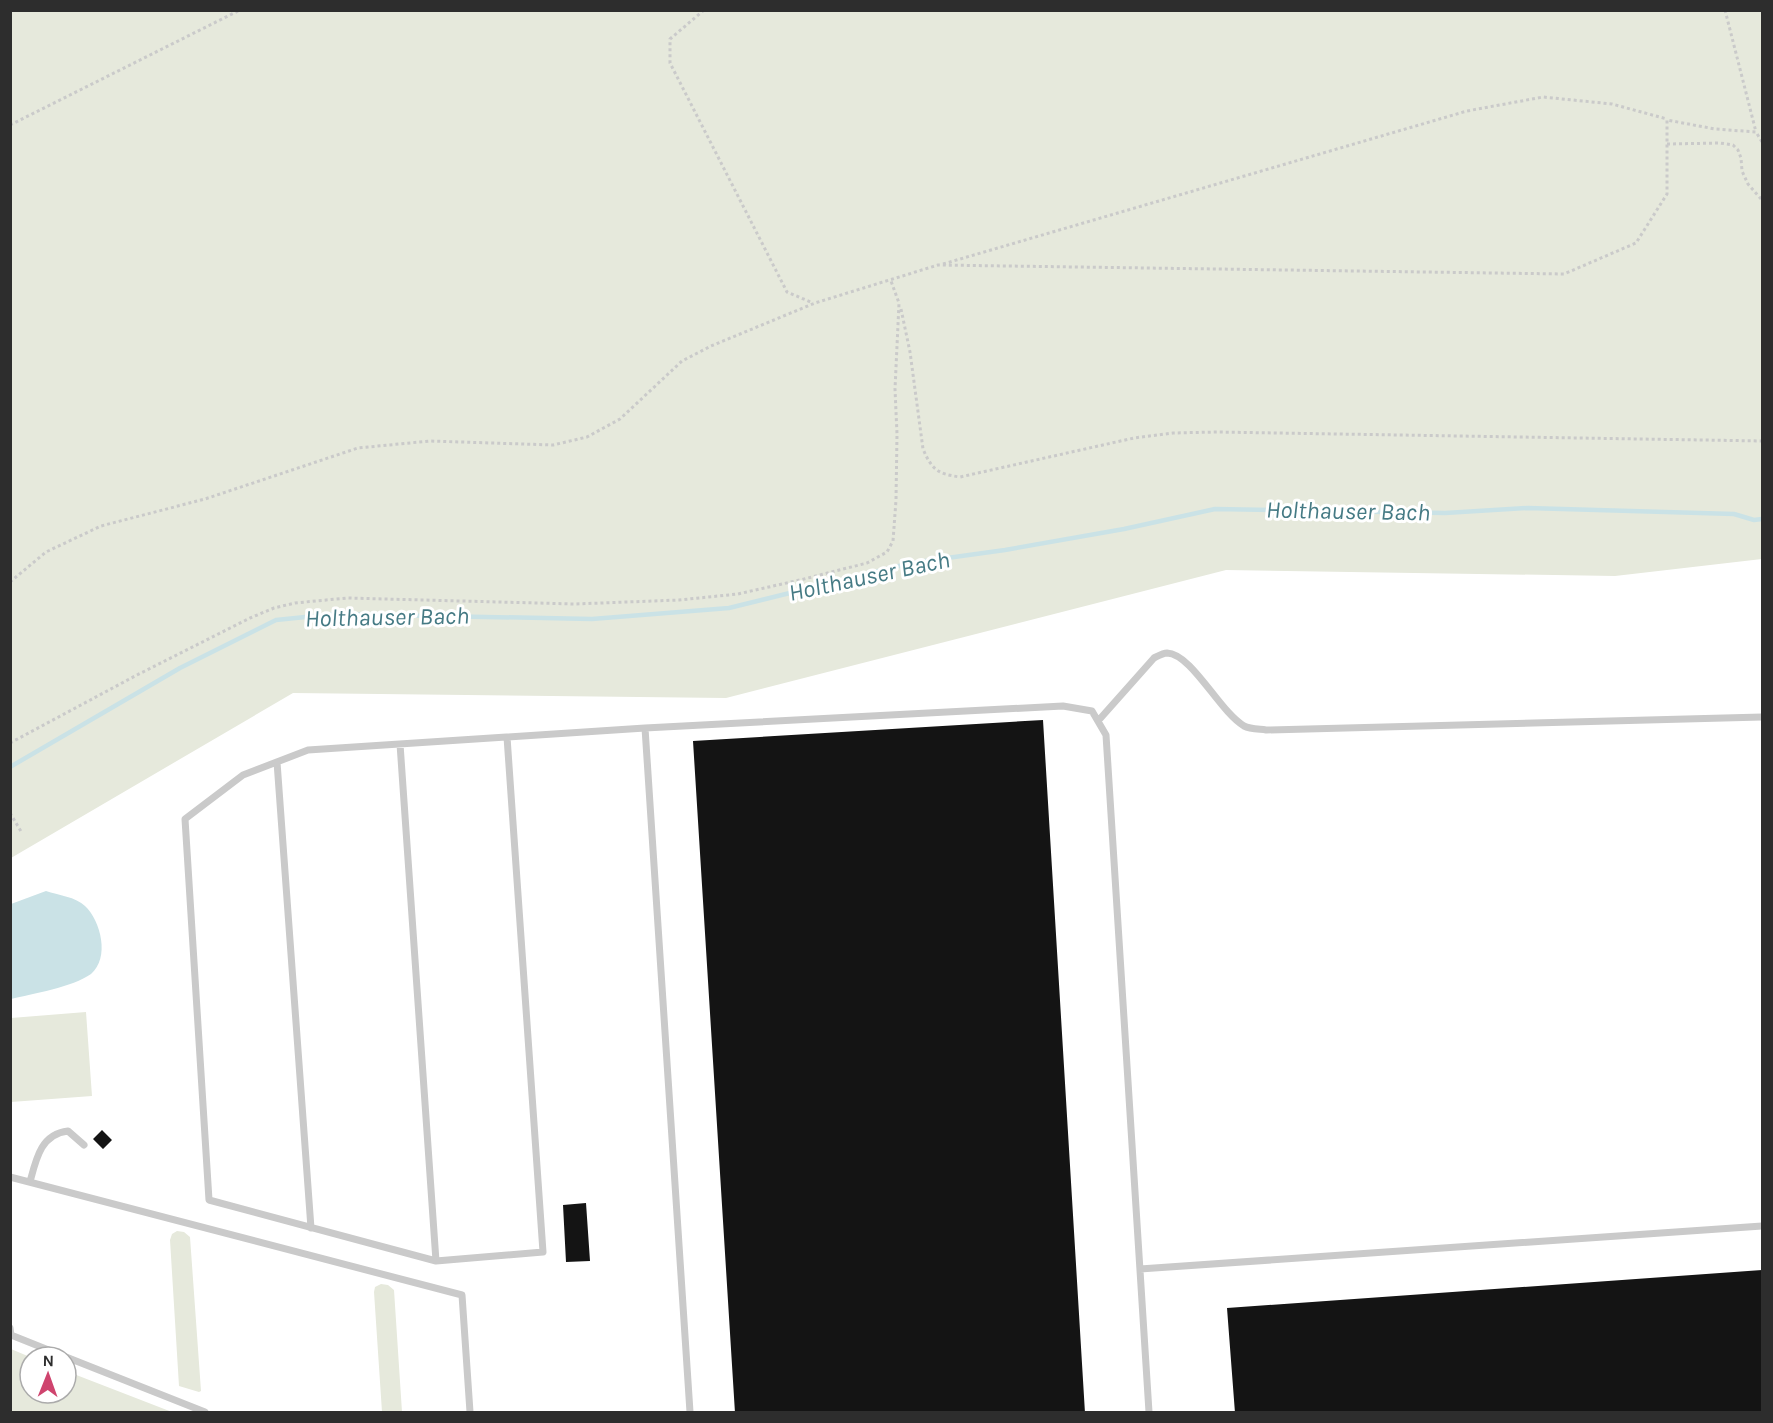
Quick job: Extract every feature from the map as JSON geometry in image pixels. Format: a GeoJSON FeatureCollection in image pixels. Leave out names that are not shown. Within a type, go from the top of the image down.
{"type":"FeatureCollection","features":[{"type":"Feature","properties":{"kind":"lane"},"geometry":{"type":"LineString","coordinates":[[1098,721],[1154,658],[1166,653],[1178,656],[1187,663],[1229,715],[1246,727],[1266,730],[1762,717]]}},
{"type":"Feature","properties":{"kind":"lane"},"geometry":{"type":"LineString","coordinates":[[507,737],[543,1252],[436,1261],[209,1200],[185,819],[243,775],[308,750],[507,737],[645,728],[1063,706],[1092,711],[1106,735],[1149,1413]]}},
{"type":"Feature","properties":{"kind":"lane"},"geometry":{"type":"LineString","coordinates":[[645,728],[690,1413]]}},
{"type":"Feature","properties":{"kind":"lane"},"geometry":{"type":"LineString","coordinates":[[400,744],[436,1261]]}},
{"type":"Feature","properties":{"kind":"lane"},"geometry":{"type":"LineString","coordinates":[[277,762],[311,1228]]}},
{"type":"Feature","properties":{"kind":"lane"},"geometry":{"type":"LineString","coordinates":[[30,1182],[44,1143],[57,1132],[68,1131],[84,1145]]}},
{"type":"Feature","properties":{"kind":"lane"},"geometry":{"type":"LineString","coordinates":[[10,1177],[462,1296],[470,1413]]}},
{"type":"Feature","properties":{"kind":"lane"},"geometry":{"type":"LineString","coordinates":[[1140,1269],[1762,1226]]}},
{"type":"Feature","properties":{"kind":"lane"},"geometry":{"type":"LineString","coordinates":[[10,1328],[11,1335],[36,1345]]}},
{"type":"Feature","properties":{"kind":"lane"},"geometry":{"type":"LineString","coordinates":[[78,1362],[205,1413]]}},
{"type":"Feature","properties":{"kind":"path"},"geometry":{"type":"LineString","coordinates":[[10,125],[240,10]]}},
{"type":"Feature","properties":{"kind":"path"},"geometry":{"type":"LineString","coordinates":[[704,10],[670,39],[670,63],[787,292],[815,303]]}},
{"type":"Feature","properties":{"kind":"path"},"geometry":{"type":"LineString","coordinates":[[1725,10],[1756,132],[1762,142]]}},
{"type":"Feature","properties":{"kind":"path"},"geometry":{"type":"LineString","coordinates":[[10,582],[46,552],[101,526],[205,498],[358,448],[430,441],[553,445],[587,436],[620,419],[682,361],[711,346],[815,303],[1467,111],[1543,97],[1612,104],[1667,120],[1715,129],[1756,132]]}},
{"type":"Feature","properties":{"kind":"path"},"geometry":{"type":"LineString","coordinates":[[938,265],[1564,274],[1636,243],[1667,194],[1667,120]]}},
{"type":"Feature","properties":{"kind":"path"},"geometry":{"type":"LineString","coordinates":[[1667,144],[1720,143],[1733,145],[1738,150],[1742,171],[1748,184],[1762,200]]}},
{"type":"Feature","properties":{"kind":"path"},"geometry":{"type":"LineString","coordinates":[[891,281],[899,303],[910,352],[923,449],[929,463],[942,474],[960,477],[1134,438],[1173,433],[1762,441]]}},
{"type":"Feature","properties":{"kind":"path"},"geometry":{"type":"LineString","coordinates":[[10,743],[250,618],[274,608],[295,603],[347,598],[575,604],[679,600],[738,594],[867,563],[887,552],[893,541],[896,500],[895,389],[899,303]]}},
{"type":"Feature","properties":{"kind":"path"},"geometry":{"type":"LineString","coordinates":[[10,813],[22,833]]}},
{"type":"Feature","properties":{"kind":"shaded area"},"geometry":{"type":"Polygon","coordinates":[[[11,10],[1762,11],[1762,559],[1615,576],[1226,570],[726,698],[293,693],[11,858],[11,10]]]}},
{"type":"Feature","properties":{"kind":"shaded area"},"geometry":{"type":"Polygon","coordinates":[[[86,1012],[92,1096],[11,1102],[11,1018],[86,1012]]]}},
{"type":"Feature","properties":{"kind":"shaded area"},"geometry":{"type":"Polygon","coordinates":[[[177,1231],[184,1232],[190,1237],[201,1391],[199,1392],[179,1386],[170,1240],[172,1234],[177,1231]]]}},
{"type":"Feature","properties":{"kind":"shaded area"},"geometry":{"type":"Polygon","coordinates":[[[381,1284],[388,1285],[394,1290],[402,1412],[382,1412],[374,1292],[375,1287],[381,1284]]]}},
{"type":"Feature","properties":{"kind":"shaded area"},"geometry":{"type":"Polygon","coordinates":[[[11,1349],[18,1352],[18,1405],[78,1405],[78,1376],[172,1412],[11,1412],[11,1349]]]}},
{"type":"Feature","properties":{"kind":"water"},"geometry":{"type":"Polygon","coordinates":[[[46,891],[77,900],[91,913],[101,940],[100,959],[97,967],[83,979],[52,990],[11,999],[11,904],[46,891]]]}},
{"type":"Feature","properties":{"kind":"building"},"geometry":{"type":"Polygon","coordinates":[[[1043,720],[1085,1413],[735,1413],[693,741],[1043,720]]]}},
{"type":"Feature","properties":{"kind":"building"},"geometry":{"type":"Polygon","coordinates":[[[102,1130],[112,1140],[103,1149],[93,1139],[102,1130]]]}},
{"type":"Feature","properties":{"kind":"building"},"geometry":{"type":"Polygon","coordinates":[[[586,1203],[590,1261],[566,1262],[563,1205],[586,1203]]]}},
{"type":"Feature","properties":{"kind":"building"},"geometry":{"type":"Polygon","coordinates":[[[1762,1270],[1762,1413],[1235,1413],[1227,1308],[1762,1270]]]}},
{"type":"Feature","properties":{"kind":"waterway","name":"Holthauser Bach"},"geometry":{"type":"LineString","coordinates":[[10,767],[180,668],[276,620],[335,614],[592,619],[729,608],[911,563],[1005,550],[1124,529],[1215,509],[1445,513],[1528,508],[1734,514],[1754,520],[1762,519]]}}]}
